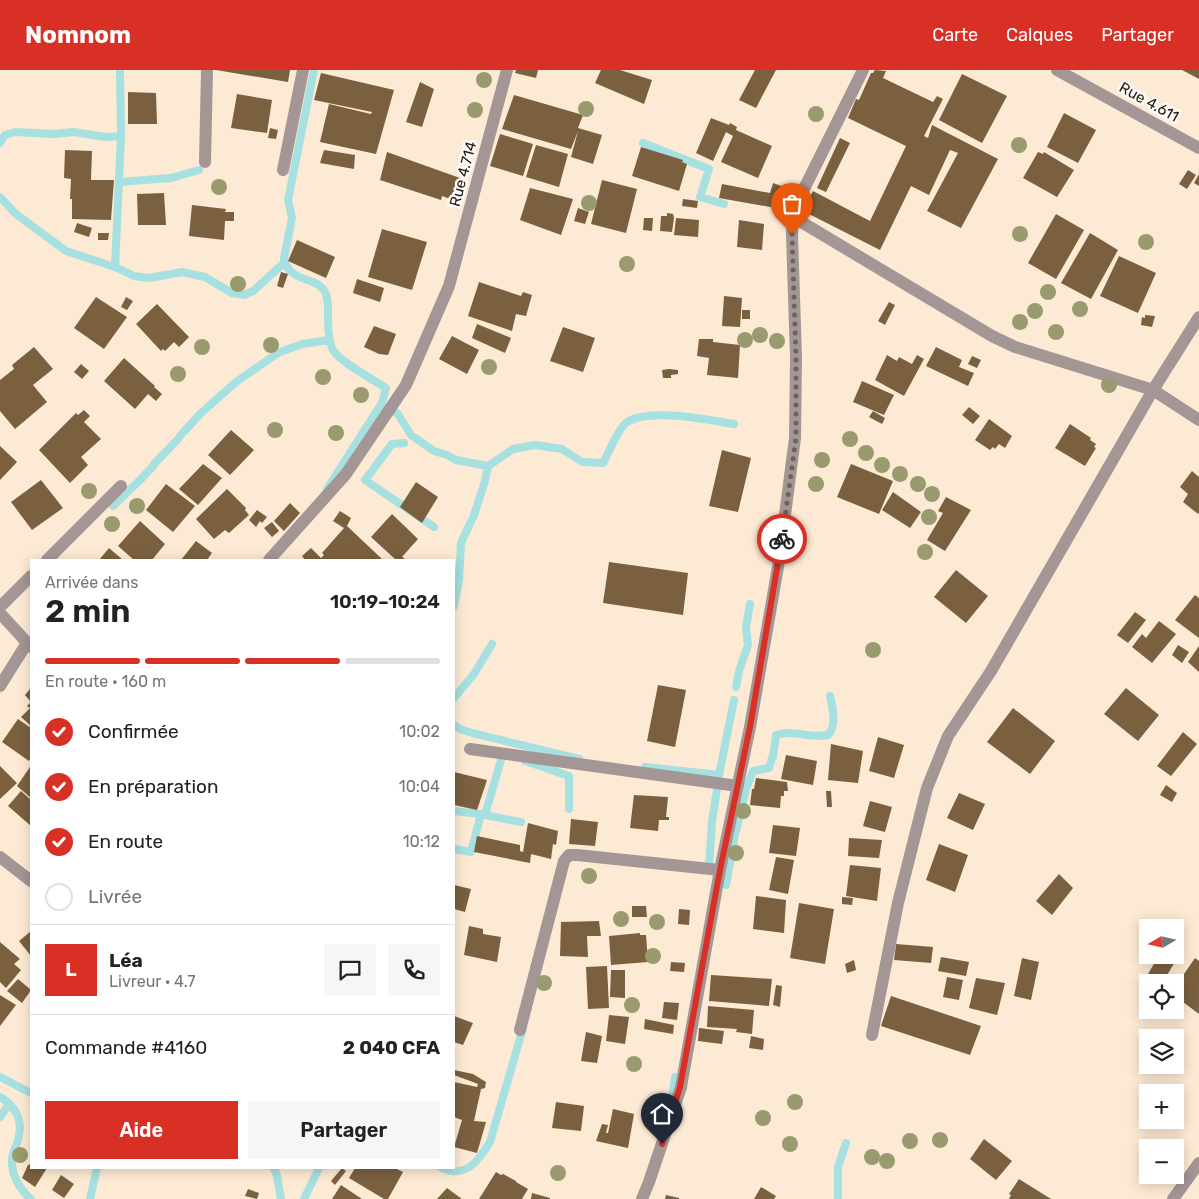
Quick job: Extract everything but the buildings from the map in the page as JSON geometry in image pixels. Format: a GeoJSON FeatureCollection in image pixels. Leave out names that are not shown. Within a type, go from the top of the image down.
{"type":"FeatureCollection","features":[{"type":"Feature","properties":{"kind":"street"},"geometry":{"type":"LineString","coordinates":[[205,162],[208,70]]}},
{"type":"Feature","properties":{"kind":"street"},"geometry":{"type":"LineString","coordinates":[[283,170],[303,70]]}},
{"type":"Feature","properties":{"kind":"street","name":"Rue 4.714"},"geometry":{"type":"LineString","coordinates":[[270,559],[346,474],[406,385],[449,286],[507,70]]}},
{"type":"Feature","properties":{"kind":"street"},"geometry":{"type":"LineString","coordinates":[[642,1199],[680,1087],[720,870],[750,727],[779,560],[796,438],[793,217],[800,197],[863,70]]}},
{"type":"Feature","properties":{"kind":"street","name":"Rue 4.611"},"geometry":{"type":"LineString","coordinates":[[1057,70],[1199,148]]}},
{"type":"Feature","properties":{"kind":"street"},"geometry":{"type":"LineString","coordinates":[[793,217],[992,336],[1015,347],[1153,390],[1199,420]]}},
{"type":"Feature","properties":{"kind":"street"},"geometry":{"type":"LineString","coordinates":[[872,1035],[898,903],[927,788],[948,736],[991,671],[1153,390],[1199,317]]}},
{"type":"Feature","properties":{"kind":"street"},"geometry":{"type":"LineString","coordinates":[[48,559],[121,486]]}},
{"type":"Feature","properties":{"kind":"street"},"geometry":{"type":"LineString","coordinates":[[0,607],[30,577]]}},
{"type":"Feature","properties":{"kind":"street"},"geometry":{"type":"LineString","coordinates":[[0,613],[29,645],[0,686]]}},
{"type":"Feature","properties":{"kind":"street"},"geometry":{"type":"LineString","coordinates":[[470,749],[738,786]]}},
{"type":"Feature","properties":{"kind":"street"},"geometry":{"type":"LineString","coordinates":[[520,1030],[564,861],[569,856],[577,855],[720,870]]}},
{"type":"Feature","properties":{"kind":"street"},"geometry":{"type":"LineString","coordinates":[[0,857],[30,880]]}},
{"type":"Feature","properties":{"kind":"street"},"geometry":{"type":"LineString","coordinates":[[1173,1199],[1199,1163]]}},
{"type":"Feature","properties":{"kind":"waterway"},"geometry":{"type":"LineString","coordinates":[[115,267],[121,136],[120,70]]}},
{"type":"Feature","properties":{"kind":"waterway"},"geometry":{"type":"LineString","coordinates":[[314,70],[288,200],[292,218],[284,258],[286,266],[290,271],[314,282],[326,293],[330,342],[333,350],[350,365],[386,388],[382,403],[327,489]]}},
{"type":"Feature","properties":{"kind":"waterway"},"geometry":{"type":"LineString","coordinates":[[0,143],[5,135],[15,132],[54,134],[74,132],[105,137],[121,136]]}},
{"type":"Feature","properties":{"kind":"waterway"},"geometry":{"type":"LineString","coordinates":[[643,143],[709,169],[700,197],[724,204]]}},
{"type":"Feature","properties":{"kind":"waterway"},"geometry":{"type":"LineString","coordinates":[[119,182],[171,178],[199,170]]}},
{"type":"Feature","properties":{"kind":"waterway"},"geometry":{"type":"LineString","coordinates":[[0,197],[16,214],[66,251],[115,267],[134,276],[149,278],[182,272],[205,277],[232,293],[244,295],[253,291],[285,262]]}},
{"type":"Feature","properties":{"kind":"waterway"},"geometry":{"type":"LineString","coordinates":[[180,436],[200,414],[236,382],[278,353],[302,344],[330,340]]}},
{"type":"Feature","properties":{"kind":"waterway"},"geometry":{"type":"LineString","coordinates":[[391,410],[398,414],[411,435],[434,451],[456,460],[488,466],[513,449],[535,445],[562,449],[582,462],[603,463],[623,426],[636,418],[663,415],[734,424]]}},
{"type":"Feature","properties":{"kind":"waterway"},"geometry":{"type":"LineString","coordinates":[[154,464],[178,439]]}},
{"type":"Feature","properties":{"kind":"waterway"},"geometry":{"type":"LineString","coordinates":[[374,468],[392,444],[404,443]]}},
{"type":"Feature","properties":{"kind":"waterway"},"geometry":{"type":"LineString","coordinates":[[113,506],[154,465]]}},
{"type":"Feature","properties":{"kind":"waterway"},"geometry":{"type":"LineString","coordinates":[[455,601],[459,580],[461,543],[474,515],[488,466]]}},
{"type":"Feature","properties":{"kind":"waterway"},"geometry":{"type":"LineString","coordinates":[[372,471],[365,480],[434,527]]}},
{"type":"Feature","properties":{"kind":"waterway"},"geometry":{"type":"LineString","coordinates":[[736,687],[739,671],[748,645],[746,627],[750,604]]}},
{"type":"Feature","properties":{"kind":"waterway"},"geometry":{"type":"LineString","coordinates":[[455,697],[474,674],[492,644]]}},
{"type":"Feature","properties":{"kind":"waterway"},"geometry":{"type":"LineString","coordinates":[[773,757],[776,735],[782,733],[815,736],[828,735],[833,727],[833,711],[830,696]]}},
{"type":"Feature","properties":{"kind":"waterway"},"geometry":{"type":"LineString","coordinates":[[645,767],[719,775],[734,700]]}},
{"type":"Feature","properties":{"kind":"waterway"},"geometry":{"type":"LineString","coordinates":[[455,726],[472,733],[579,759]]}},
{"type":"Feature","properties":{"kind":"waterway"},"geometry":{"type":"LineString","coordinates":[[505,754],[503,753],[485,815],[521,822]]}},
{"type":"Feature","properties":{"kind":"waterway"},"geometry":{"type":"LineString","coordinates":[[736,831],[746,789],[753,771],[769,768],[772,758]]}},
{"type":"Feature","properties":{"kind":"waterway"},"geometry":{"type":"LineString","coordinates":[[525,761],[569,776],[569,809]]}},
{"type":"Feature","properties":{"kind":"waterway"},"geometry":{"type":"LineString","coordinates":[[709,866],[712,822],[717,789]]}},
{"type":"Feature","properties":{"kind":"waterway"},"geometry":{"type":"LineString","coordinates":[[455,811],[481,814],[471,852],[455,849]]}},
{"type":"Feature","properties":{"kind":"waterway"},"geometry":{"type":"LineString","coordinates":[[732,855],[735,833]]}},
{"type":"Feature","properties":{"kind":"waterway"},"geometry":{"type":"LineString","coordinates":[[726,885],[731,857]]}},
{"type":"Feature","properties":{"kind":"waterway"},"geometry":{"type":"LineString","coordinates":[[445,1169],[458,1171],[471,1166],[490,1142],[523,1028]]}},
{"type":"Feature","properties":{"kind":"waterway"},"geometry":{"type":"LineString","coordinates":[[0,1077],[30,1092]]}},
{"type":"Feature","properties":{"kind":"waterway"},"geometry":{"type":"LineString","coordinates":[[672,1098],[675,1077]]}},
{"type":"Feature","properties":{"kind":"waterway"},"geometry":{"type":"LineString","coordinates":[[0,1097],[11,1106],[18,1117],[20,1129],[12,1164],[19,1186],[31,1199]]}},
{"type":"Feature","properties":{"kind":"waterway"},"geometry":{"type":"LineString","coordinates":[[0,1117],[9,1104]]}},
{"type":"Feature","properties":{"kind":"waterway"},"geometry":{"type":"LineString","coordinates":[[838,1199],[838,1167],[846,1143]]}},
{"type":"Feature","properties":{"kind":"waterway"},"geometry":{"type":"LineString","coordinates":[[90,1199],[97,1169]]}},
{"type":"Feature","properties":{"kind":"waterway"},"geometry":{"type":"LineString","coordinates":[[274,1169],[281,1199]]}},
{"type":"Feature","properties":{"kind":"waterway"},"geometry":{"type":"LineString","coordinates":[[304,1199],[319,1169]]}},
{"type":"Feature","properties":{"kind":"way so far"},"geometry":{"type":"LineString","coordinates":[[782,539],[796,438],[796,358],[792,234]]}},
{"type":"Feature","properties":{"kind":"route"},"geometry":{"type":"LineString","coordinates":[[662,1144],[680,1087],[720,870],[750,727],[782,539]]}}]}
